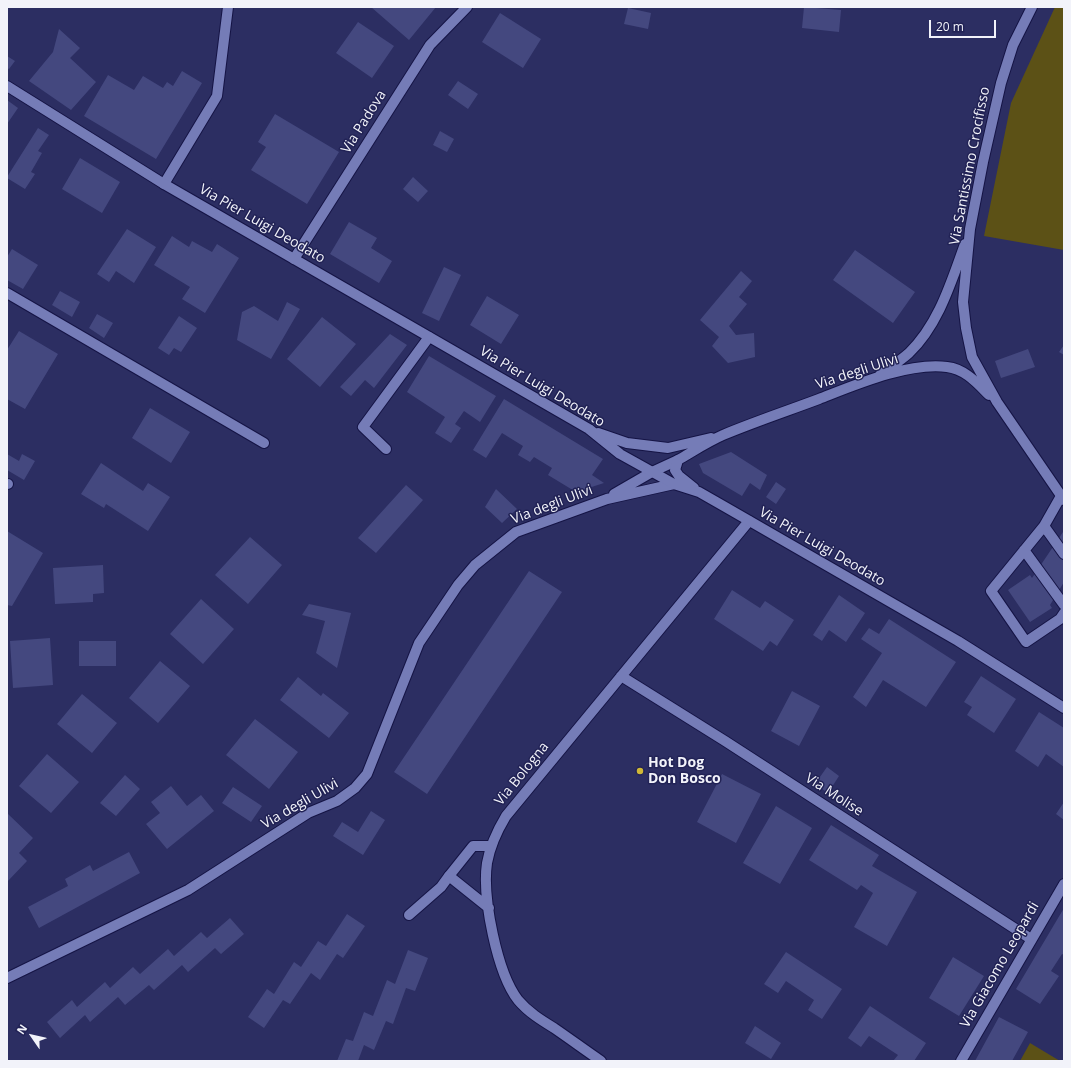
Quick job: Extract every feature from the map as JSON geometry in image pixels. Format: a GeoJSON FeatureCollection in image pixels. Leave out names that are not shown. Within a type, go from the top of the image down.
{"type":"FeatureCollection","features":[{"type":"Feature","properties":{"kind":"street"},"geometry":{"type":"LineString","coordinates":[[164,184],[217,96],[228,7]]}},
{"type":"Feature","properties":{"kind":"street","name":"Via Padova"},"geometry":{"type":"LineString","coordinates":[[294,259],[430,45],[467,7]]}},
{"type":"Feature","properties":{"kind":"street","name":"Via Santissimo Crocifisso"},"geometry":{"type":"LineString","coordinates":[[1032,7],[1013,46],[1001,83],[970,229],[963,302],[966,328],[972,357],[997,402],[1063,498]]}},
{"type":"Feature","properties":{"kind":"street","name":"Via Pier Luigi Deodato"},"geometry":{"type":"LineString","coordinates":[[7,86],[164,184],[589,429],[620,454],[674,484],[699,492],[958,641],[1064,708]]}},
{"type":"Feature","properties":{"kind":"street"},"geometry":{"type":"LineString","coordinates":[[876,378],[909,353],[933,321],[944,301],[970,229]]}},
{"type":"Feature","properties":{"kind":"street"},"geometry":{"type":"LineString","coordinates":[[7,292],[264,443]]}},
{"type":"Feature","properties":{"kind":"street"},"geometry":{"type":"LineString","coordinates":[[386,449],[363,427],[429,337]]}},
{"type":"Feature","properties":{"kind":"street","name":"Via degli Ulivi"},"geometry":{"type":"LineString","coordinates":[[7,978],[188,890],[308,813],[337,801],[355,788],[367,774],[419,643],[458,585],[475,565],[494,548],[516,532],[607,499],[652,472],[678,460],[722,436],[876,378],[932,366],[949,367],[961,371],[972,378],[997,402]]}},
{"type":"Feature","properties":{"kind":"street"},"geometry":{"type":"LineString","coordinates":[[589,429],[627,443],[668,448],[722,436]]}},
{"type":"Feature","properties":{"kind":"street"},"geometry":{"type":"LineString","coordinates":[[678,460],[675,470],[679,476],[699,492]]}},
{"type":"Feature","properties":{"kind":"street"},"geometry":{"type":"LineString","coordinates":[[607,499],[674,484]]}},
{"type":"Feature","properties":{"kind":"street"},"geometry":{"type":"LineString","coordinates":[[1063,498],[1044,526],[991,591],[1026,642],[1060,618],[1064,613]]}},
{"type":"Feature","properties":{"kind":"street","name":"Via Bologna"},"geometry":{"type":"LineString","coordinates":[[601,1061],[530,1012],[518,1000],[508,983],[498,956],[486,885],[487,864],[491,846],[506,816],[749,521]]}},
{"type":"Feature","properties":{"kind":"street"},"geometry":{"type":"LineString","coordinates":[[1044,526],[1064,554]]}},
{"type":"Feature","properties":{"kind":"street"},"geometry":{"type":"LineString","coordinates":[[1024,550],[1064,605]]}},
{"type":"Feature","properties":{"kind":"street","name":"Via Molise"},"geometry":{"type":"LineString","coordinates":[[621,676],[725,741],[1031,939]]}},
{"type":"Feature","properties":{"kind":"street"},"geometry":{"type":"LineString","coordinates":[[409,915],[441,887],[473,846],[491,846]]}},
{"type":"Feature","properties":{"kind":"street"},"geometry":{"type":"LineString","coordinates":[[449,876],[489,908]]}},
{"type":"Feature","properties":{"kind":"street","name":"Via Giacomo Leopardi"},"geometry":{"type":"LineString","coordinates":[[960,1061],[1064,884]]}},
{"type":"Feature","properties":{"kind":"shaded area"},"geometry":{"type":"Polygon","coordinates":[[[1055,7],[1064,7],[1064,250],[984,236],[1011,103],[1055,7]]]}},
{"type":"Feature","properties":{"kind":"shaded area"},"geometry":{"type":"Polygon","coordinates":[[[1030,1043],[1060,1061],[1020,1061],[1030,1043]]]}},
{"type":"Feature","properties":{"kind":"building"},"geometry":{"type":"Polygon","coordinates":[[[371,7],[436,7],[409,40],[371,7]]]}},
{"type":"Feature","properties":{"kind":"building"},"geometry":{"type":"Polygon","coordinates":[[[804,7],[841,10],[839,32],[802,28],[804,7]]]}},
{"type":"Feature","properties":{"kind":"building"},"geometry":{"type":"Polygon","coordinates":[[[628,8],[651,13],[648,29],[624,24],[628,8]]]}},
{"type":"Feature","properties":{"kind":"building"},"geometry":{"type":"Polygon","coordinates":[[[500,13],[541,39],[523,68],[482,42],[500,13]]]}},
{"type":"Feature","properties":{"kind":"building"},"geometry":{"type":"Polygon","coordinates":[[[358,22],[394,46],[372,78],[336,53],[358,22]]]}},
{"type":"Feature","properties":{"kind":"building"},"geometry":{"type":"Polygon","coordinates":[[[59,29],[80,48],[70,58],[96,82],[71,110],[29,81],[53,52],[59,29]]]}},
{"type":"Feature","properties":{"kind":"building"},"geometry":{"type":"Polygon","coordinates":[[[7,56],[15,61],[9,69],[7,68],[7,56]]]}},
{"type":"Feature","properties":{"kind":"building"},"geometry":{"type":"Polygon","coordinates":[[[182,71],[202,83],[156,159],[84,116],[108,75],[134,90],[143,76],[163,88],[167,82],[173,86],[182,71]]]}},
{"type":"Feature","properties":{"kind":"building"},"geometry":{"type":"Polygon","coordinates":[[[458,81],[478,94],[468,109],[448,95],[458,81]]]}},
{"type":"Feature","properties":{"kind":"building"},"geometry":{"type":"Polygon","coordinates":[[[7,100],[18,108],[7,124],[7,100]]]}},
{"type":"Feature","properties":{"kind":"building"},"geometry":{"type":"Polygon","coordinates":[[[275,114],[339,152],[307,204],[251,170],[266,147],[258,142],[275,114]]]}},
{"type":"Feature","properties":{"kind":"building"},"geometry":{"type":"Polygon","coordinates":[[[38,128],[49,135],[38,151],[42,153],[31,172],[35,174],[25,189],[7,177],[38,128]]]}},
{"type":"Feature","properties":{"kind":"building"},"geometry":{"type":"Polygon","coordinates":[[[440,131],[454,139],[447,152],[433,145],[440,131]]]}},
{"type":"Feature","properties":{"kind":"building"},"geometry":{"type":"Polygon","coordinates":[[[80,158],[120,182],[102,213],[62,189],[80,158]]]}},
{"type":"Feature","properties":{"kind":"building"},"geometry":{"type":"Polygon","coordinates":[[[413,177],[428,191],[418,202],[403,189],[413,177]]]}},
{"type":"Feature","properties":{"kind":"building"},"geometry":{"type":"Polygon","coordinates":[[[349,222],[377,238],[371,248],[392,261],[379,283],[330,254],[349,222]]]}},
{"type":"Feature","properties":{"kind":"building"},"geometry":{"type":"Polygon","coordinates":[[[127,229],[156,247],[134,283],[116,271],[109,282],[97,274],[127,229]]]}},
{"type":"Feature","properties":{"kind":"building"},"geometry":{"type":"Polygon","coordinates":[[[172,236],[189,247],[192,241],[212,252],[217,244],[239,258],[205,313],[182,299],[190,287],[154,265],[172,236]]]}},
{"type":"Feature","properties":{"kind":"building"},"geometry":{"type":"Polygon","coordinates":[[[12,249],[38,265],[23,289],[7,280],[7,257],[12,249]]]}},
{"type":"Feature","properties":{"kind":"building"},"geometry":{"type":"Polygon","coordinates":[[[855,250],[915,292],[893,323],[833,280],[855,250]]]}},
{"type":"Feature","properties":{"kind":"building"},"geometry":{"type":"Polygon","coordinates":[[[444,267],[461,275],[439,321],[422,313],[444,267]]]}},
{"type":"Feature","properties":{"kind":"building"},"geometry":{"type":"Polygon","coordinates":[[[741,271],[752,281],[739,297],[747,304],[729,326],[736,335],[754,333],[755,357],[728,363],[712,346],[719,337],[700,320],[741,271]]]}},
{"type":"Feature","properties":{"kind":"building"},"geometry":{"type":"Polygon","coordinates":[[[60,291],[80,302],[72,317],[52,305],[60,291]]]}},
{"type":"Feature","properties":{"kind":"building"},"geometry":{"type":"Polygon","coordinates":[[[487,296],[519,315],[501,344],[470,325],[487,296]]]}},
{"type":"Feature","properties":{"kind":"building"},"geometry":{"type":"Polygon","coordinates":[[[287,302],[300,309],[271,359],[237,340],[242,312],[254,306],[278,321],[287,302]]]}},
{"type":"Feature","properties":{"kind":"building"},"geometry":{"type":"Polygon","coordinates":[[[97,314],[113,323],[104,338],[89,328],[97,314]]]}},
{"type":"Feature","properties":{"kind":"building"},"geometry":{"type":"Polygon","coordinates":[[[179,316],[197,328],[181,352],[174,348],[169,355],[158,348],[179,316]]]}},
{"type":"Feature","properties":{"kind":"building"},"geometry":{"type":"Polygon","coordinates":[[[322,317],[356,344],[320,387],[287,359],[322,317]]]}},
{"type":"Feature","properties":{"kind":"building"},"geometry":{"type":"Polygon","coordinates":[[[19,331],[58,354],[25,409],[7,399],[7,350],[19,331]]]}},
{"type":"Feature","properties":{"kind":"building"},"geometry":{"type":"Polygon","coordinates":[[[390,334],[407,345],[374,388],[365,380],[351,396],[340,387],[390,334]]]}},
{"type":"Feature","properties":{"kind":"building"},"geometry":{"type":"Polygon","coordinates":[[[1064,345],[1064,355],[1059,352],[1064,345]]]}},
{"type":"Feature","properties":{"kind":"building"},"geometry":{"type":"Polygon","coordinates":[[[1028,349],[1035,367],[1001,378],[995,361],[1028,349]]]}},
{"type":"Feature","properties":{"kind":"building"},"geometry":{"type":"Polygon","coordinates":[[[429,356],[496,396],[480,422],[464,411],[455,424],[461,428],[451,443],[435,433],[445,417],[407,392],[429,356]]]}},
{"type":"Feature","properties":{"kind":"building"},"geometry":{"type":"Polygon","coordinates":[[[504,399],[603,459],[592,475],[604,483],[576,492],[548,475],[552,468],[534,457],[530,462],[518,455],[523,446],[502,433],[486,458],[473,450],[504,399]]]}},
{"type":"Feature","properties":{"kind":"building"},"geometry":{"type":"Polygon","coordinates":[[[150,408],[190,432],[171,463],[132,438],[150,408]]]}},
{"type":"Feature","properties":{"kind":"building"},"geometry":{"type":"Polygon","coordinates":[[[731,452],[767,475],[760,490],[750,483],[742,496],[703,473],[699,464],[731,452]]]}},
{"type":"Feature","properties":{"kind":"building"},"geometry":{"type":"Polygon","coordinates":[[[7,454],[19,461],[22,454],[35,461],[24,480],[7,470],[7,454]]]}},
{"type":"Feature","properties":{"kind":"building"},"geometry":{"type":"Polygon","coordinates":[[[101,463],[143,491],[148,483],[170,497],[148,531],[106,504],[104,508],[81,494],[101,463]]]}},
{"type":"Feature","properties":{"kind":"building"},"geometry":{"type":"Polygon","coordinates":[[[776,482],[786,489],[776,504],[766,497],[776,482]]]}},
{"type":"Feature","properties":{"kind":"building"},"geometry":{"type":"Polygon","coordinates":[[[406,485],[423,500],[376,553],[358,538],[406,485]]]}},
{"type":"Feature","properties":{"kind":"building"},"geometry":{"type":"Polygon","coordinates":[[[496,489],[517,509],[502,523],[485,507],[496,489]]]}},
{"type":"Feature","properties":{"kind":"building"},"geometry":{"type":"Polygon","coordinates":[[[7,531],[43,553],[12,606],[7,605],[7,531]]]}},
{"type":"Feature","properties":{"kind":"building"},"geometry":{"type":"Polygon","coordinates":[[[1063,532],[1064,582],[1050,605],[1052,608],[1030,622],[1008,590],[1030,575],[1032,578],[1063,532]]]}},
{"type":"Feature","properties":{"kind":"building"},"geometry":{"type":"Polygon","coordinates":[[[250,537],[282,565],[248,604],[215,575],[250,537]]]}},
{"type":"Feature","properties":{"kind":"building"},"geometry":{"type":"Polygon","coordinates":[[[103,565],[104,593],[93,594],[93,602],[55,604],[53,568],[103,565]]]}},
{"type":"Feature","properties":{"kind":"building"},"geometry":{"type":"Polygon","coordinates":[[[529,571],[562,592],[427,794],[394,772],[529,571]]]}},
{"type":"Feature","properties":{"kind":"building"},"geometry":{"type":"Polygon","coordinates":[[[732,590],[760,608],[765,601],[794,620],[777,646],[770,641],[763,651],[714,619],[732,590]]]}},
{"type":"Feature","properties":{"kind":"building"},"geometry":{"type":"Polygon","coordinates":[[[839,595],[865,613],[846,642],[829,630],[822,641],[813,635],[839,595]]]}},
{"type":"Feature","properties":{"kind":"building"},"geometry":{"type":"Polygon","coordinates":[[[201,599],[234,629],[203,664],[170,634],[201,599]]]}},
{"type":"Feature","properties":{"kind":"building"},"geometry":{"type":"Polygon","coordinates":[[[309,604],[351,613],[337,668],[316,653],[325,621],[302,615],[309,604]]]}},
{"type":"Feature","properties":{"kind":"building"},"geometry":{"type":"Polygon","coordinates":[[[889,619],[956,662],[926,707],[883,680],[866,707],[853,697],[882,653],[861,639],[869,628],[879,634],[889,619]]]}},
{"type":"Feature","properties":{"kind":"building"},"geometry":{"type":"Polygon","coordinates":[[[50,638],[53,685],[13,688],[10,641],[50,638]]]}},
{"type":"Feature","properties":{"kind":"building"},"geometry":{"type":"Polygon","coordinates":[[[79,641],[116,641],[116,666],[79,666],[79,641]]]}},
{"type":"Feature","properties":{"kind":"building"},"geometry":{"type":"Polygon","coordinates":[[[160,661],[190,686],[158,723],[129,698],[160,661]]]}},
{"type":"Feature","properties":{"kind":"building"},"geometry":{"type":"Polygon","coordinates":[[[981,676],[1016,699],[994,733],[967,715],[972,707],[964,702],[981,676]]]}},
{"type":"Feature","properties":{"kind":"building"},"geometry":{"type":"Polygon","coordinates":[[[298,677],[321,696],[323,693],[349,713],[329,738],[280,700],[298,677]]]}},
{"type":"Feature","properties":{"kind":"building"},"geometry":{"type":"Polygon","coordinates":[[[792,691],[820,706],[799,746],[771,731],[792,691]]]}},
{"type":"Feature","properties":{"kind":"building"},"geometry":{"type":"Polygon","coordinates":[[[82,694],[117,723],[92,753],[57,724],[82,694]]]}},
{"type":"Feature","properties":{"kind":"building"},"geometry":{"type":"Polygon","coordinates":[[[1039,712],[1064,728],[1064,767],[1046,754],[1038,767],[1015,751],[1039,712]]]}},
{"type":"Feature","properties":{"kind":"building"},"geometry":{"type":"Polygon","coordinates":[[[255,719],[298,752],[269,789],[226,755],[255,719]]]}},
{"type":"Feature","properties":{"kind":"building"},"geometry":{"type":"Polygon","coordinates":[[[47,754],[79,782],[51,813],[19,786],[47,754]]]}},
{"type":"Feature","properties":{"kind":"building"},"geometry":{"type":"Polygon","coordinates":[[[827,767],[839,776],[828,793],[815,784],[827,767]]]}},
{"type":"Feature","properties":{"kind":"building"},"geometry":{"type":"Polygon","coordinates":[[[722,774],[761,794],[736,843],[697,822],[722,774]]]}},
{"type":"Feature","properties":{"kind":"building"},"geometry":{"type":"Polygon","coordinates":[[[125,775],[140,789],[116,816],[100,803],[125,775]]]}},
{"type":"Feature","properties":{"kind":"building"},"geometry":{"type":"Polygon","coordinates":[[[171,786],[187,806],[201,795],[214,811],[167,849],[146,824],[160,813],[151,802],[171,786]]]}},
{"type":"Feature","properties":{"kind":"building"},"geometry":{"type":"Polygon","coordinates":[[[233,787],[262,806],[251,822],[222,803],[233,787]]]}},
{"type":"Feature","properties":{"kind":"building"},"geometry":{"type":"Polygon","coordinates":[[[1064,802],[1064,820],[1056,814],[1064,802]]]}},
{"type":"Feature","properties":{"kind":"building"},"geometry":{"type":"Polygon","coordinates":[[[776,806],[812,828],[780,884],[743,863],[776,806]]]}},
{"type":"Feature","properties":{"kind":"building"},"geometry":{"type":"Polygon","coordinates":[[[371,811],[385,820],[363,855],[333,836],[342,822],[358,832],[371,811]]]}},
{"type":"Feature","properties":{"kind":"building"},"geometry":{"type":"Polygon","coordinates":[[[7,813],[33,838],[19,853],[27,861],[7,882],[7,813]]]}},
{"type":"Feature","properties":{"kind":"building"},"geometry":{"type":"Polygon","coordinates":[[[831,825],[879,855],[872,866],[917,892],[887,946],[854,927],[873,893],[861,885],[857,890],[809,860],[831,825]]]}},
{"type":"Feature","properties":{"kind":"building"},"geometry":{"type":"Polygon","coordinates":[[[129,852],[140,873],[39,928],[28,907],[68,886],[65,879],[90,865],[93,871],[129,852]]]}},
{"type":"Feature","properties":{"kind":"building"},"geometry":{"type":"Polygon","coordinates":[[[1064,908],[1064,955],[1062,954],[1051,971],[1059,976],[1040,1004],[1016,989],[1064,908]]]}},
{"type":"Feature","properties":{"kind":"building"},"geometry":{"type":"Polygon","coordinates":[[[347,914],[365,926],[343,958],[337,954],[320,980],[311,973],[290,1004],[283,1000],[264,1028],[248,1017],[267,989],[274,994],[294,962],[301,967],[318,941],[326,946],[347,914]]]}},
{"type":"Feature","properties":{"kind":"building"},"geometry":{"type":"Polygon","coordinates":[[[230,918],[244,934],[221,954],[215,948],[188,972],[182,965],[154,990],[149,985],[125,1005],[118,997],[90,1022],[85,1015],[60,1038],[47,1022],[72,1000],[77,1007],[105,982],[110,988],[133,967],[140,974],[168,949],[174,956],[201,932],[207,938],[230,918]]]}},
{"type":"Feature","properties":{"kind":"building"},"geometry":{"type":"Polygon","coordinates":[[[408,950],[428,958],[415,991],[406,988],[393,1024],[386,1021],[374,1050],[364,1045],[358,1061],[337,1061],[346,1039],[353,1041],[364,1012],[373,1016],[387,980],[395,984],[408,950]]]}},
{"type":"Feature","properties":{"kind":"building"},"geometry":{"type":"Polygon","coordinates":[[[786,952],[842,989],[822,1019],[808,1010],[814,1000],[786,981],[778,993],[764,984],[786,952]]]}},
{"type":"Feature","properties":{"kind":"building"},"geometry":{"type":"Polygon","coordinates":[[[953,957],[984,976],[959,1016],[929,998],[953,957]]]}},
{"type":"Feature","properties":{"kind":"building"},"geometry":{"type":"Polygon","coordinates":[[[870,1006],[926,1043],[914,1061],[893,1061],[898,1055],[869,1036],[861,1047],[848,1038],[870,1006]]]}},
{"type":"Feature","properties":{"kind":"building"},"geometry":{"type":"Polygon","coordinates":[[[999,1017],[1028,1032],[1012,1061],[975,1061],[999,1017]]]}},
{"type":"Feature","properties":{"kind":"building"},"geometry":{"type":"Polygon","coordinates":[[[755,1026],[781,1043],[771,1059],[745,1043],[755,1026]]]}},
{"type":"Feature","properties":{"kind":"place","name":"Hot Dog Don Bosco"},"geometry":{"type":"Point","coordinates":[640,771]}}]}
